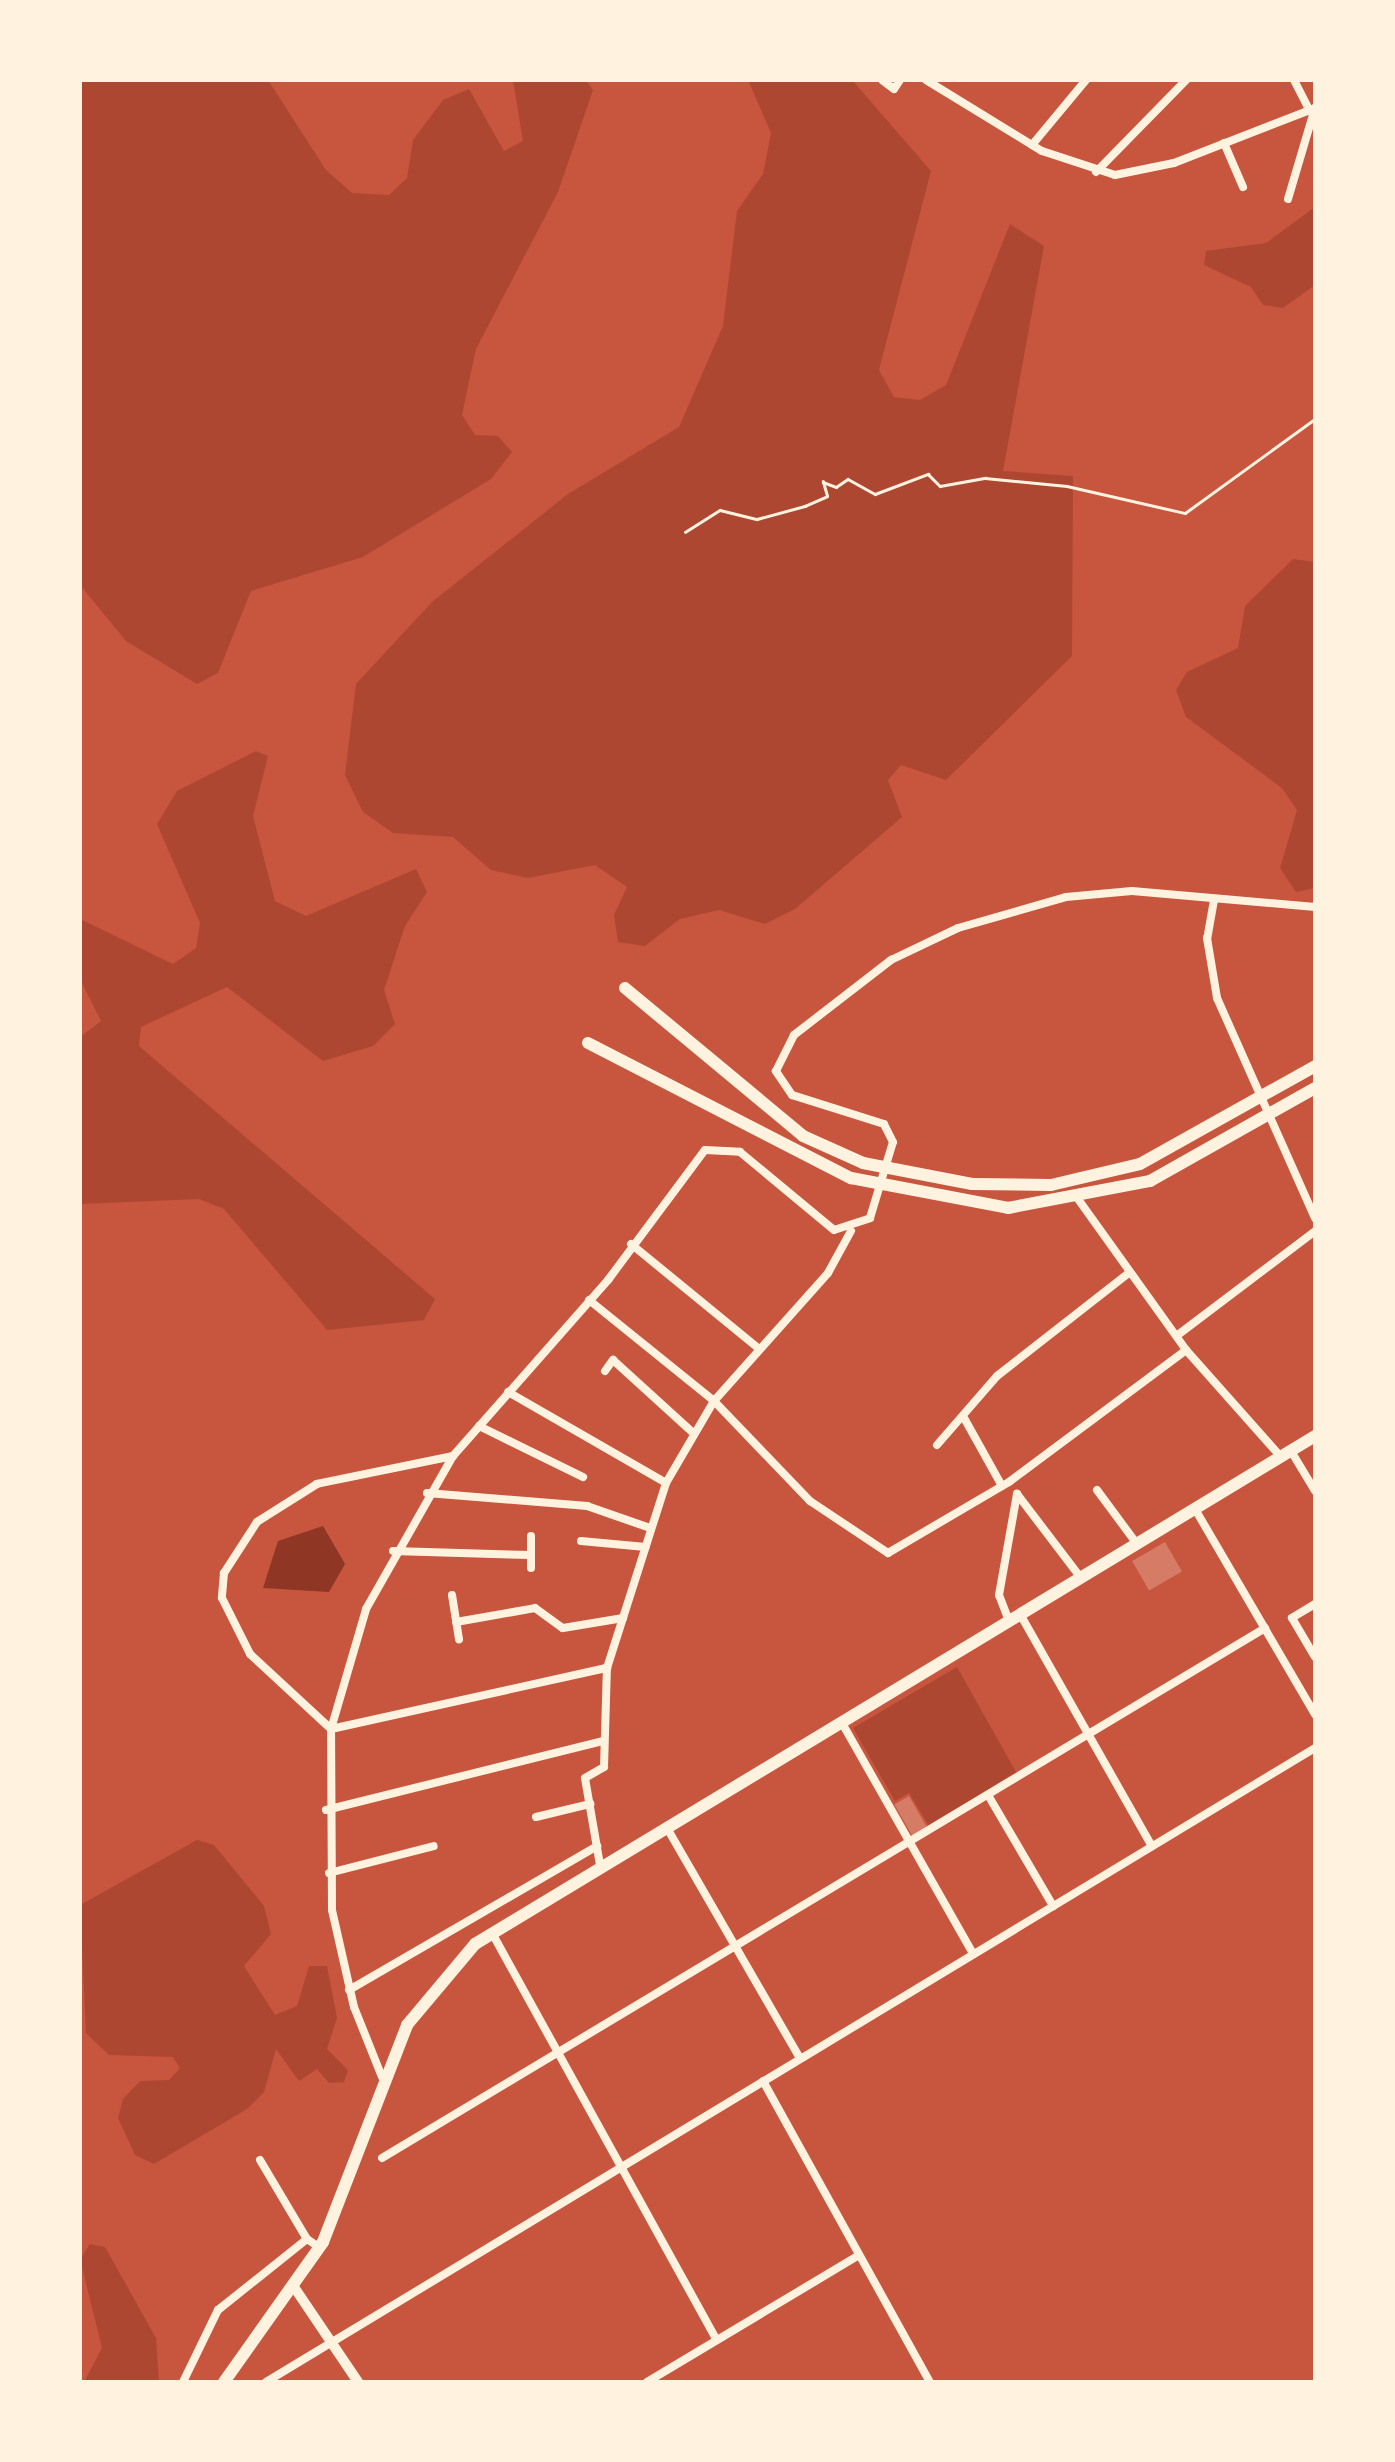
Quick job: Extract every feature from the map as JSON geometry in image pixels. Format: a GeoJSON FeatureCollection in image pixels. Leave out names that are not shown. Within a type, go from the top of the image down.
{"type":"FeatureCollection","features":[{"type":"Feature","properties":{"kind":"main road"},"geometry":{"type":"LineString","coordinates":[[625,988],[782,1123],[886,1170],[1002,1186],[1086,1179],[1170,1154],[1315,1066]]}},
{"type":"Feature","properties":{"kind":"main road"},"geometry":{"type":"LineString","coordinates":[[588,1043],[788,1150],[881,1188],[1008,1208],[1078,1199],[1184,1166],[1314,1090]]}},
{"type":"Feature","properties":{"kind":"main road"},"geometry":{"type":"LineString","coordinates":[[224,2382],[294,2288],[382,2076],[421,2004],[475,1944],[1315,1436]]}},
{"type":"Feature","properties":{"kind":"street"},"geometry":{"type":"LineString","coordinates":[[882,80],[894,90],[900,80]]}},
{"type":"Feature","properties":{"kind":"street"},"geometry":{"type":"LineString","coordinates":[[926,80],[1032,145],[1096,172],[1156,169],[1313,108]]}},
{"type":"Feature","properties":{"kind":"street"},"geometry":{"type":"LineString","coordinates":[[1032,145],[1086,80]]}},
{"type":"Feature","properties":{"kind":"street"},"geometry":{"type":"LineString","coordinates":[[1096,172],[1186,80]]}},
{"type":"Feature","properties":{"kind":"street"},"geometry":{"type":"LineString","coordinates":[[1288,199],[1313,108],[1294,80]]}},
{"type":"Feature","properties":{"kind":"street"},"geometry":{"type":"LineString","coordinates":[[1224,142],[1243,186]]}},
{"type":"Feature","properties":{"kind":"street"},"geometry":{"type":"LineString","coordinates":[[600,1865],[585,1778],[604,1766],[607,1668],[666,1482],[692,1432],[714,1401],[758,1347],[828,1274],[851,1231],[870,1218],[893,1142],[884,1124],[792,1095],[779,1081],[785,1045],[828,1005],[916,946],[998,914],[1132,890],[1315,907]]}},
{"type":"Feature","properties":{"kind":"street"},"geometry":{"type":"LineString","coordinates":[[1214,900],[1210,971],[1315,1218]]}},
{"type":"Feature","properties":{"kind":"street"},"geometry":{"type":"LineString","coordinates":[[382,2076],[350,1990],[329,1874],[326,1810],[331,1729],[348,1656],[393,1551],[452,1456],[589,1300],[696,1159],[718,1146],[740,1152],[834,1230],[851,1231]]}},
{"type":"Feature","properties":{"kind":"street"},"geometry":{"type":"LineString","coordinates":[[1078,1199],[1186,1350],[1286,1454],[1315,1491]]}},
{"type":"Feature","properties":{"kind":"street"},"geometry":{"type":"LineString","coordinates":[[1178,1334],[1315,1231]]}},
{"type":"Feature","properties":{"kind":"street"},"geometry":{"type":"LineString","coordinates":[[631,1244],[758,1347]]}},
{"type":"Feature","properties":{"kind":"street"},"geometry":{"type":"LineString","coordinates":[[938,1445],[997,1376],[1129,1273]]}},
{"type":"Feature","properties":{"kind":"street"},"geometry":{"type":"LineString","coordinates":[[589,1300],[714,1401],[810,1500],[876,1550],[898,1552],[1006,1484],[1186,1350]]}},
{"type":"Feature","properties":{"kind":"street"},"geometry":{"type":"LineString","coordinates":[[605,1371],[613,1360],[692,1432]]}},
{"type":"Feature","properties":{"kind":"street"},"geometry":{"type":"LineString","coordinates":[[508,1392],[666,1482]]}},
{"type":"Feature","properties":{"kind":"street"},"geometry":{"type":"LineString","coordinates":[[962,1416],[1006,1484],[1080,1578]]}},
{"type":"Feature","properties":{"kind":"street"},"geometry":{"type":"LineString","coordinates":[[479,1426],[583,1477]]}},
{"type":"Feature","properties":{"kind":"street"},"geometry":{"type":"LineString","coordinates":[[331,1729],[227,1622],[224,1573],[257,1522],[317,1484],[452,1456]]}},
{"type":"Feature","properties":{"kind":"street"},"geometry":{"type":"LineString","coordinates":[[1097,1490],[1138,1544]]}},
{"type":"Feature","properties":{"kind":"street"},"geometry":{"type":"LineString","coordinates":[[427,1493],[587,1506],[650,1528]]}},
{"type":"Feature","properties":{"kind":"street"},"geometry":{"type":"LineString","coordinates":[[1017,1494],[999,1595],[1089,1734],[1152,1846]]}},
{"type":"Feature","properties":{"kind":"street"},"geometry":{"type":"LineString","coordinates":[[1195,1509],[1315,1714]]}},
{"type":"Feature","properties":{"kind":"street"},"geometry":{"type":"LineString","coordinates":[[530,1536],[531,1568]]}},
{"type":"Feature","properties":{"kind":"street"},"geometry":{"type":"LineString","coordinates":[[581,1541],[646,1547]]}},
{"type":"Feature","properties":{"kind":"street"},"geometry":{"type":"LineString","coordinates":[[393,1551],[531,1555]]}},
{"type":"Feature","properties":{"kind":"street"},"geometry":{"type":"LineString","coordinates":[[452,1594],[459,1638]]}},
{"type":"Feature","properties":{"kind":"street"},"geometry":{"type":"LineString","coordinates":[[1315,1604],[1292,1618],[1315,1657]]}},
{"type":"Feature","properties":{"kind":"street"},"geometry":{"type":"LineString","coordinates":[[456,1622],[535,1608],[563,1628],[622,1618]]}},
{"type":"Feature","properties":{"kind":"street"},"geometry":{"type":"LineString","coordinates":[[382,2158],[1265,1628]]}},
{"type":"Feature","properties":{"kind":"street"},"geometry":{"type":"LineString","coordinates":[[331,1729],[607,1668]]}},
{"type":"Feature","properties":{"kind":"street"},"geometry":{"type":"LineString","coordinates":[[841,1721],[973,1954]]}},
{"type":"Feature","properties":{"kind":"street"},"geometry":{"type":"LineString","coordinates":[[326,1810],[603,1741]]}},
{"type":"Feature","properties":{"kind":"street"},"geometry":{"type":"LineString","coordinates":[[266,2382],[1315,1748]]}},
{"type":"Feature","properties":{"kind":"street"},"geometry":{"type":"LineString","coordinates":[[988,1794],[1053,1906]]}},
{"type":"Feature","properties":{"kind":"street"},"geometry":{"type":"LineString","coordinates":[[536,1817],[590,1804]]}},
{"type":"Feature","properties":{"kind":"street"},"geometry":{"type":"LineString","coordinates":[[666,1826],[800,2058]]}},
{"type":"Feature","properties":{"kind":"street"},"geometry":{"type":"LineString","coordinates":[[329,1874],[434,1846]]}},
{"type":"Feature","properties":{"kind":"street"},"geometry":{"type":"LineString","coordinates":[[350,1990],[597,1846]]}},
{"type":"Feature","properties":{"kind":"street"},"geometry":{"type":"LineString","coordinates":[[458,1927],[475,1944]]}},
{"type":"Feature","properties":{"kind":"street"},"geometry":{"type":"LineString","coordinates":[[491,1931],[716,2340]]}},
{"type":"Feature","properties":{"kind":"street"},"geometry":{"type":"LineString","coordinates":[[763,2081],[930,2382]]}},
{"type":"Feature","properties":{"kind":"street"},"geometry":{"type":"LineString","coordinates":[[182,2382],[218,2310],[313,2243],[260,2160]]}},
{"type":"Feature","properties":{"kind":"street"},"geometry":{"type":"LineString","coordinates":[[647,2382],[859,2255]]}},
{"type":"Feature","properties":{"kind":"street"},"geometry":{"type":"LineString","coordinates":[[294,2288],[334,2339],[358,2382]]}},
{"type":"Feature","properties":{"kind":"path"},"geometry":{"type":"LineString","coordinates":[[685,532],[720,510],[757,519],[805,506],[826,496],[823,482],[836,488],[848,479],[875,494],[928,474],[940,486],[985,478],[1067,486],[1185,513],[1315,419]]}},
{"type":"Feature","properties":{"kind":"shaded area"},"geometry":{"type":"Polygon","coordinates":[[[80,80],[268,80],[326,170],[352,193],[389,195],[407,178],[413,140],[443,100],[469,89],[504,151],[523,141],[513,80],[586,80],[593,90],[558,192],[476,349],[462,415],[475,435],[498,436],[512,452],[491,479],[363,557],[251,591],[218,673],[197,684],[126,641],[80,585],[80,80]]]}},
{"type":"Feature","properties":{"kind":"shaded area"},"geometry":{"type":"Polygon","coordinates":[[[748,80],[852,80],[931,171],[879,370],[894,397],[920,400],[946,385],[1010,224],[1044,246],[1003,471],[1073,476],[1072,656],[946,780],[901,765],[888,780],[902,817],[795,909],[765,924],[719,910],[680,919],[645,946],[618,942],[614,915],[627,887],[595,865],[528,878],[491,870],[453,837],[393,833],[363,812],[345,775],[356,684],[432,602],[568,494],[679,427],[723,326],[737,211],[763,174],[771,133],[748,80]]]}},
{"type":"Feature","properties":{"kind":"shaded area"},"geometry":{"type":"Polygon","coordinates":[[[1315,207],[1315,285],[1283,308],[1263,305],[1251,287],[1204,265],[1206,251],[1266,243],[1315,207]]]}},
{"type":"Feature","properties":{"kind":"shaded area"},"geometry":{"type":"Polygon","coordinates":[[[1293,559],[1315,562],[1315,888],[1296,892],[1280,868],[1297,810],[1282,788],[1186,717],[1176,690],[1187,672],[1238,648],[1245,606],[1293,559]]]}},
{"type":"Feature","properties":{"kind":"shaded area"},"geometry":{"type":"Polygon","coordinates":[[[256,751],[268,756],[253,816],[275,901],[306,916],[416,869],[427,892],[405,926],[384,990],[395,1024],[373,1046],[323,1061],[227,987],[141,1027],[139,1046],[435,1299],[424,1320],[327,1330],[224,1209],[199,1199],[80,1204],[80,1037],[101,1021],[80,979],[80,919],[173,964],[196,948],[200,923],[157,824],[177,791],[256,751]]]}},
{"type":"Feature","properties":{"kind":"shaded area"},"geometry":{"type":"Polygon","coordinates":[[[323,1526],[345,1564],[329,1592],[263,1588],[278,1541],[323,1526]]]}},
{"type":"Feature","properties":{"kind":"shaded area"},"geometry":{"type":"Polygon","coordinates":[[[957,1667],[1016,1772],[929,1826],[909,1793],[895,1801],[853,1728],[957,1667]]]}},
{"type":"Feature","properties":{"kind":"shaded area"},"geometry":{"type":"Polygon","coordinates":[[[197,1840],[214,1845],[264,1906],[271,1934],[244,1966],[275,2015],[297,2006],[309,1966],[327,1966],[337,2018],[327,2049],[348,2070],[344,2082],[329,2083],[317,2069],[299,2081],[276,2049],[264,2092],[247,2109],[154,2164],[135,2155],[118,2118],[123,2099],[140,2081],[169,2080],[180,2068],[173,2057],[109,2055],[86,2033],[80,1905],[197,1840]]]}},
{"type":"Feature","properties":{"kind":"shaded area"},"geometry":{"type":"Polygon","coordinates":[[[90,2244],[105,2247],[156,2338],[159,2382],[84,2382],[102,2348],[80,2259],[90,2244]]]}},
{"type":"Feature","properties":{"kind":"building"},"geometry":{"type":"Polygon","coordinates":[[[1165,1542],[1182,1571],[1149,1590],[1132,1561],[1165,1542]]]}},
{"type":"Feature","properties":{"kind":"building"},"geometry":{"type":"Polygon","coordinates":[[[909,1796],[927,1827],[912,1836],[894,1804],[909,1796]]]}}]}
